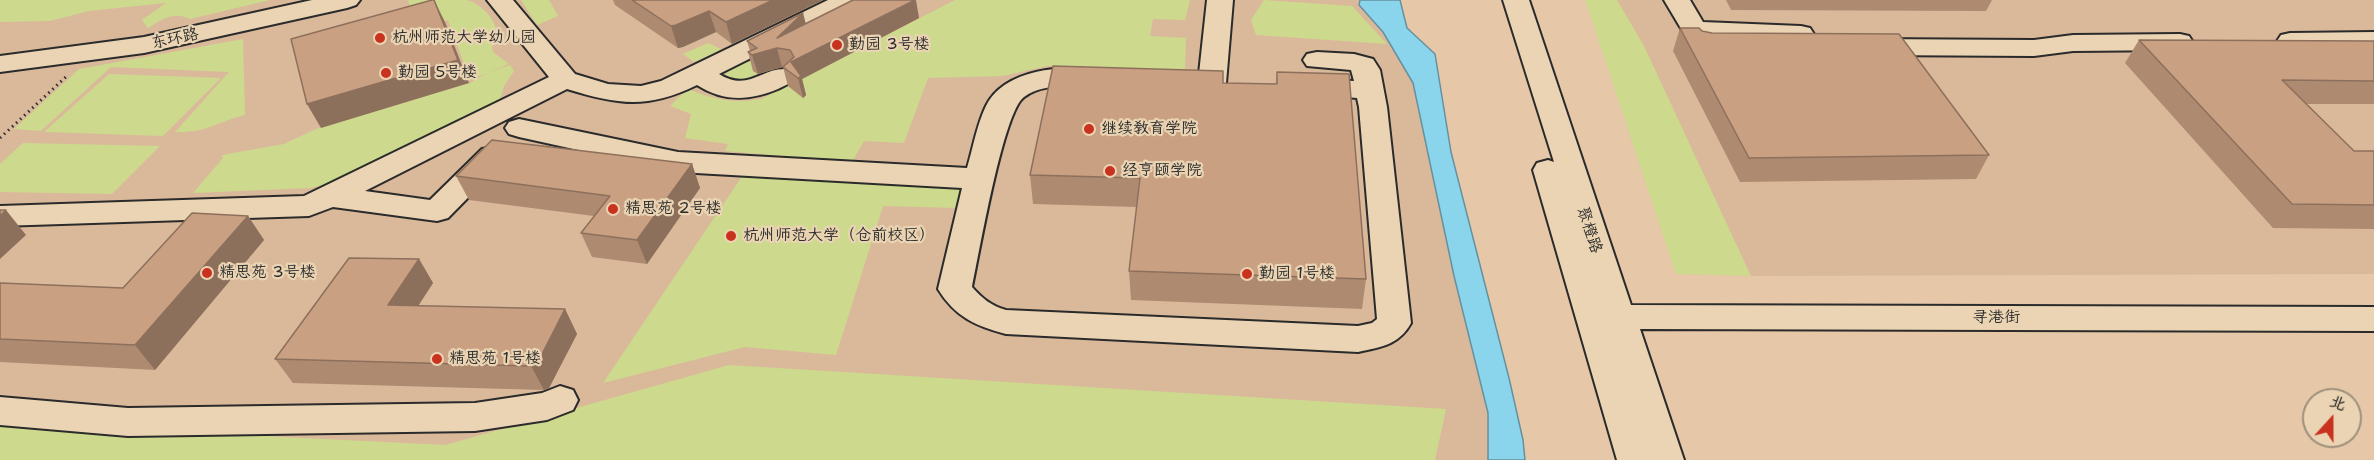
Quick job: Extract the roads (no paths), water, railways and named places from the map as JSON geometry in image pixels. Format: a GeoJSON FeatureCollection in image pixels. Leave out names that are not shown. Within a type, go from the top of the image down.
{"type":"FeatureCollection","features":[{"type":"Feature","properties":{"kind":"street","name":"东环路"},"geometry":{"type":"LineString","coordinates":[[0,64],[144,45],[347,0]]}},
{"type":"Feature","properties":{"kind":"street"},"geometry":{"type":"LineString","coordinates":[[500,0],[565,80],[606,92],[642,95],[672,87],[848,0]]}},
{"type":"Feature","properties":{"kind":"street"},"geometry":{"type":"LineString","coordinates":[[1212,83],[1220,0]]}},
{"type":"Feature","properties":{"kind":"street","name":"聚橙路"},"geometry":{"type":"LineString","coordinates":[[1496,0],[1636,460]]}},
{"type":"Feature","properties":{"kind":"street","name":"聚橙路"},"geometry":{"type":"LineString","coordinates":[[1516,0],[1665,460]]}},
{"type":"Feature","properties":{"kind":"street"},"geometry":{"type":"LineString","coordinates":[[1677,0],[1704,46],[1822,42],[2034,48],[2073,43],[2200,42]]}},
{"type":"Feature","properties":{"kind":"street"},"geometry":{"type":"LineString","coordinates":[[2270,41],[2374,40]]}},
{"type":"Feature","properties":{"kind":"street"},"geometry":{"type":"LineString","coordinates":[[1119,79],[1060,77],[1034,82],[1014,91],[1000,106],[979,179],[955,289],[981,315],[1006,321],[1358,339],[1382,334],[1394,323],[1370,90],[1363,65],[1354,62],[1317,60]]}},
{"type":"Feature","properties":{"kind":"street"},"geometry":{"type":"LineString","coordinates":[[699,74],[716,86],[742,91],[757,89],[783,76]]}},
{"type":"Feature","properties":{"kind":"street"},"geometry":{"type":"LineString","coordinates":[[330,196],[437,211],[514,118],[565,80]]}},
{"type":"Feature","properties":{"kind":"street"},"geometry":{"type":"LineString","coordinates":[[1280,86],[1370,90]]}},
{"type":"Feature","properties":{"kind":"street"},"geometry":{"type":"LineString","coordinates":[[0,216],[309,206],[514,118],[678,162],[979,179]]}},
{"type":"Feature","properties":{"kind":"street","name":"寻港街"},"geometry":{"type":"LineString","coordinates":[[1617,317],[2374,320]]}},
{"type":"Feature","properties":{"kind":"street"},"geometry":{"type":"LineString","coordinates":[[0,411],[128,422],[463,417],[547,406],[560,400]]}},
{"type":"Feature","properties":{"kind":"water"},"geometry":{"type":"Polygon","coordinates":[[[1360,0],[1400,0],[1407,28],[1435,54],[1451,152],[1509,378],[1523,440],[1525,460],[1488,460],[1488,413],[1454,276],[1413,83],[1383,32],[1359,5],[1360,0]]]}},
{"type":"Feature","properties":{"kind":"place","name":"杭州师范大学幼儿园"},"geometry":{"type":"Point","coordinates":[380,38]}},
{"type":"Feature","properties":{"kind":"place","name":"勤园 3号楼"},"geometry":{"type":"Point","coordinates":[837,45]}},
{"type":"Feature","properties":{"kind":"place","name":"勤园 5号楼"},"geometry":{"type":"Point","coordinates":[386,73]}},
{"type":"Feature","properties":{"kind":"place","name":"继续教育学院"},"geometry":{"type":"Point","coordinates":[1089,129]}},
{"type":"Feature","properties":{"kind":"place","name":"经亨颐学院"},"geometry":{"type":"Point","coordinates":[1110,171]}},
{"type":"Feature","properties":{"kind":"place","name":"精思苑 2号楼"},"geometry":{"type":"Point","coordinates":[613,209]}},
{"type":"Feature","properties":{"kind":"place","name":"杭州师范大学（仓前校区）"},"geometry":{"type":"Point","coordinates":[731,236]}},
{"type":"Feature","properties":{"kind":"place","name":"精思苑 3号楼"},"geometry":{"type":"Point","coordinates":[207,273]}},
{"type":"Feature","properties":{"kind":"place","name":"勤园 1号楼"},"geometry":{"type":"Point","coordinates":[1247,274]}},
{"type":"Feature","properties":{"kind":"place","name":"精思苑 1号楼"},"geometry":{"type":"Point","coordinates":[437,359]}}]}
